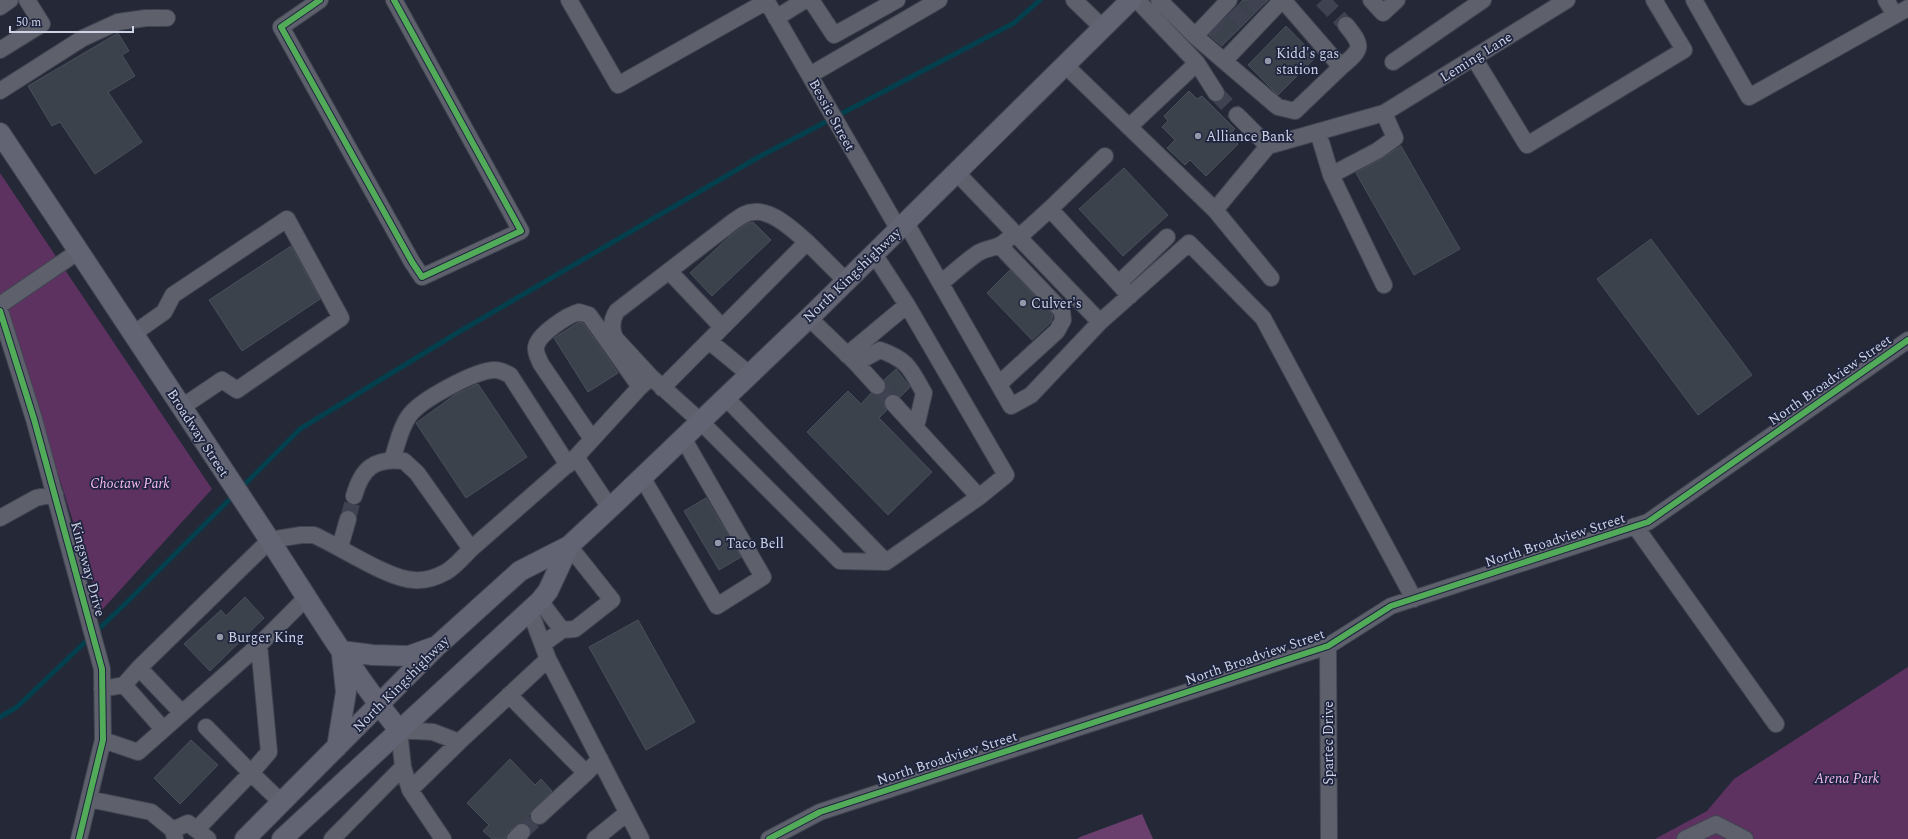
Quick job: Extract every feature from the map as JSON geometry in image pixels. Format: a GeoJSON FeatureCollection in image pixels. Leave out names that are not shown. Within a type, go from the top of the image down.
{"type":"FeatureCollection","features":[{"type":"Feature","properties":{"kind":"main road","name":"North Kingshighway"},"geometry":{"type":"LineString","coordinates":[[245,839],[437,646],[520,571],[569,546],[610,508],[809,318],[1131,0]]}},
{"type":"Feature","properties":{"kind":"main road","name":"Broadway Street"},"geometry":{"type":"LineString","coordinates":[[0,132],[182,407],[216,461],[259,523],[341,651],[379,705],[399,730]]}},
{"type":"Feature","properties":{"kind":"main road","name":"North Kingshighway"},"geometry":{"type":"LineString","coordinates":[[282,839],[535,606],[548,591],[569,546]]}},
{"type":"Feature","properties":{"kind":"main road"},"geometry":{"type":"LineString","coordinates":[[337,747],[346,692],[341,651],[373,655],[409,656],[437,646]]}},
{"type":"Feature","properties":{"kind":"street"},"geometry":{"type":"LineString","coordinates":[[0,7],[10,0]]}},
{"type":"Feature","properties":{"kind":"street"},"geometry":{"type":"LineString","coordinates":[[0,50],[42,24],[27,0]]}},
{"type":"Feature","properties":{"kind":"street"},"geometry":{"type":"LineString","coordinates":[[320,0],[280,27],[412,262],[422,277],[521,231],[394,0]]}},
{"type":"Feature","properties":{"kind":"street"},"geometry":{"type":"LineString","coordinates":[[569,0],[618,85],[766,1]]}},
{"type":"Feature","properties":{"kind":"street"},"geometry":{"type":"LineString","coordinates":[[776,18],[805,0]]}},
{"type":"Feature","properties":{"kind":"street"},"geometry":{"type":"LineString","coordinates":[[812,0],[834,35],[896,0]]}},
{"type":"Feature","properties":{"kind":"street"},"geometry":{"type":"LineString","coordinates":[[813,80],[938,0]]}},
{"type":"Feature","properties":{"kind":"street"},"geometry":{"type":"LineString","coordinates":[[1074,0],[1103,28]]}},
{"type":"Feature","properties":{"kind":"street"},"geometry":{"type":"LineString","coordinates":[[1137,0],[1197,63],[1216,93]]}},
{"type":"Feature","properties":{"kind":"street"},"geometry":{"type":"LineString","coordinates":[[1159,0],[1195,36],[1278,107],[1295,111],[1313,133],[1331,175],[1384,285]]}},
{"type":"Feature","properties":{"kind":"street"},"geometry":{"type":"LineString","coordinates":[[1224,61],[1234,43],[1250,26],[1264,12],[1283,0],[1341,67]]}},
{"type":"Feature","properties":{"kind":"street"},"geometry":{"type":"LineString","coordinates":[[1371,0],[1383,12],[1397,0]]}},
{"type":"Feature","properties":{"kind":"street"},"geometry":{"type":"LineString","coordinates":[[1393,62],[1483,0]]}},
{"type":"Feature","properties":{"kind":"street","name":"Leming Lane"},"geometry":{"type":"LineString","coordinates":[[1268,146],[1384,114],[1567,0]]}},
{"type":"Feature","properties":{"kind":"street"},"geometry":{"type":"LineString","coordinates":[[1474,58],[1527,144],[1684,50],[1654,0]]}},
{"type":"Feature","properties":{"kind":"street"},"geometry":{"type":"LineString","coordinates":[[1694,0],[1749,97],[1901,11],[1886,0]]}},
{"type":"Feature","properties":{"kind":"street","name":"Bessie Street"},"geometry":{"type":"LineString","coordinates":[[766,1],[813,80],[846,140],[941,283],[1011,406],[1031,395],[1100,322]]}},
{"type":"Feature","properties":{"kind":"street"},"geometry":{"type":"LineString","coordinates":[[1195,36],[1229,5]]}},
{"type":"Feature","properties":{"kind":"street"},"geometry":{"type":"LineString","coordinates":[[0,91],[84,38],[118,22],[146,18],[167,18]]}},
{"type":"Feature","properties":{"kind":"street"},"geometry":{"type":"LineString","coordinates":[[1295,111],[1357,53],[1359,47],[1357,39],[1346,25]]}},
{"type":"Feature","properties":{"kind":"street"},"geometry":{"type":"LineString","coordinates":[[1129,127],[1197,63]]}},
{"type":"Feature","properties":{"kind":"street"},"geometry":{"type":"LineString","coordinates":[[1065,65],[1215,210],[1271,278]]}},
{"type":"Feature","properties":{"kind":"street"},"geometry":{"type":"LineString","coordinates":[[1331,175],[1377,151],[1395,138],[1384,114]]}},
{"type":"Feature","properties":{"kind":"street"},"geometry":{"type":"LineString","coordinates":[[1215,210],[1268,146],[1237,115]]}},
{"type":"Feature","properties":{"kind":"street"},"geometry":{"type":"LineString","coordinates":[[941,283],[978,253],[988,248],[1001,247],[1017,235],[1050,209],[1105,156]]}},
{"type":"Feature","properties":{"kind":"street"},"geometry":{"type":"LineString","coordinates":[[956,173],[1100,322],[1189,243],[1263,318],[1414,599]]}},
{"type":"Feature","properties":{"kind":"street"},"geometry":{"type":"LineString","coordinates":[[1050,209],[1130,296]]}},
{"type":"Feature","properties":{"kind":"street"},"geometry":{"type":"LineString","coordinates":[[645,382],[612,330],[613,317],[617,311],[734,220],[754,211],[771,216],[807,242],[846,281]]}},
{"type":"Feature","properties":{"kind":"street"},"geometry":{"type":"LineString","coordinates":[[133,334],[164,312],[173,295],[287,219],[341,318],[237,390],[222,380],[182,407]]}},
{"type":"Feature","properties":{"kind":"street"},"geometry":{"type":"LineString","coordinates":[[1119,283],[1167,237]]}},
{"type":"Feature","properties":{"kind":"street"},"geometry":{"type":"LineString","coordinates":[[662,388],[807,242]]}},
{"type":"Feature","properties":{"kind":"street"},"geometry":{"type":"LineString","coordinates":[[999,384],[1057,331],[1063,320],[1062,311],[1001,247]]}},
{"type":"Feature","properties":{"kind":"street"},"geometry":{"type":"LineString","coordinates":[[0,305],[79,251]]}},
{"type":"Feature","properties":{"kind":"street"},"geometry":{"type":"LineString","coordinates":[[592,439],[541,364],[536,352],[536,345],[546,332],[575,313],[583,312],[590,315],[645,382],[662,388],[700,421],[840,561],[886,562],[979,497],[1006,475],[907,305],[874,254]]}},
{"type":"Feature","properties":{"kind":"street"},"geometry":{"type":"LineString","coordinates":[[669,271],[722,327]]}},
{"type":"Feature","properties":{"kind":"street"},"geometry":{"type":"LineString","coordinates":[[852,359],[907,305]]}},
{"type":"Feature","properties":{"kind":"street","name":"Kingsway Drive"},"geometry":{"type":"LineString","coordinates":[[0,311],[34,419],[84,598],[102,669],[103,740],[80,833],[68,839]]}},
{"type":"Feature","properties":{"kind":"street"},"geometry":{"type":"LineString","coordinates":[[809,318],[852,359],[877,386]]}},
{"type":"Feature","properties":{"kind":"street","name":"North Broadview Street"},"geometry":{"type":"LineString","coordinates":[[769,839],[820,812],[1328,646],[1391,606],[1648,522],[1908,340]]}},
{"type":"Feature","properties":{"kind":"street"},"geometry":{"type":"LineString","coordinates":[[709,341],[749,374]]}},
{"type":"Feature","properties":{"kind":"street"},"geometry":{"type":"LineString","coordinates":[[852,359],[880,350],[898,357],[912,370],[924,393],[916,427]]}},
{"type":"Feature","properties":{"kind":"street"},"geometry":{"type":"LineString","coordinates":[[392,460],[405,422],[410,414],[422,403],[440,391],[482,373],[495,370],[510,375],[572,461],[610,508]]}},
{"type":"Feature","properties":{"kind":"street"},"geometry":{"type":"LineString","coordinates":[[102,689],[124,685],[139,668],[270,540],[301,535],[314,535],[340,547],[395,577],[413,580],[426,579],[447,571],[572,461],[645,382]]}},
{"type":"Feature","properties":{"kind":"street"},"geometry":{"type":"LineString","coordinates":[[725,397],[886,562]]}},
{"type":"Feature","properties":{"kind":"street"},"geometry":{"type":"LineString","coordinates":[[893,403],[979,497]]}},
{"type":"Feature","properties":{"kind":"street"},"geometry":{"type":"LineString","coordinates":[[642,477],[717,606],[763,577],[683,438]]}},
{"type":"Feature","properties":{"kind":"street"},"geometry":{"type":"LineString","coordinates":[[354,496],[358,480],[366,470],[384,460],[404,461],[417,473],[471,549]]}},
{"type":"Feature","properties":{"kind":"street"},"geometry":{"type":"LineString","coordinates":[[0,518],[36,498],[55,494]]}},
{"type":"Feature","properties":{"kind":"street"},"geometry":{"type":"LineString","coordinates":[[340,547],[348,519]]}},
{"type":"Feature","properties":{"kind":"street"},"geometry":{"type":"LineString","coordinates":[[1635,526],[1776,724]]}},
{"type":"Feature","properties":{"kind":"street"},"geometry":{"type":"LineString","coordinates":[[535,606],[562,630],[575,629],[612,600],[569,546]]}},
{"type":"Feature","properties":{"kind":"street"},"geometry":{"type":"LineString","coordinates":[[103,740],[138,752],[259,645],[307,597]]}},
{"type":"Feature","properties":{"kind":"street"},"geometry":{"type":"LineString","coordinates":[[535,606],[546,652],[641,839]]}},
{"type":"Feature","properties":{"kind":"street"},"geometry":{"type":"LineString","coordinates":[[410,790],[509,695],[546,652],[562,630]]}},
{"type":"Feature","properties":{"kind":"street"},"geometry":{"type":"LineString","coordinates":[[89,799],[151,812],[174,834],[188,823],[203,834],[269,752],[259,645]]}},
{"type":"Feature","properties":{"kind":"street","name":"Spartec Drive"},"geometry":{"type":"LineString","coordinates":[[1328,646],[1329,839]]}},
{"type":"Feature","properties":{"kind":"street"},"geometry":{"type":"LineString","coordinates":[[139,668],[182,713]]}},
{"type":"Feature","properties":{"kind":"street"},"geometry":{"type":"LineString","coordinates":[[124,685],[163,729]]}},
{"type":"Feature","properties":{"kind":"street"},"geometry":{"type":"LineString","coordinates":[[509,695],[586,773]]}},
{"type":"Feature","properties":{"kind":"street"},"geometry":{"type":"LineString","coordinates":[[206,727],[282,803]]}},
{"type":"Feature","properties":{"kind":"street"},"geometry":{"type":"LineString","coordinates":[[443,839],[410,790],[404,767],[399,730],[433,732],[459,742]]}},
{"type":"Feature","properties":{"kind":"street"},"geometry":{"type":"LineString","coordinates":[[539,816],[600,759]]}},
{"type":"Feature","properties":{"kind":"street"},"geometry":{"type":"LineString","coordinates":[[332,839],[404,767]]}},
{"type":"Feature","properties":{"kind":"street"},"geometry":{"type":"LineString","coordinates":[[595,839],[627,812]]}},
{"type":"Feature","properties":{"kind":"street"},"geometry":{"type":"LineString","coordinates":[[1685,839],[1716,824],[1746,839]]}},
{"type":"Feature","properties":{"kind":"green space","name":"Choctaw Park"},"geometry":{"type":"Polygon","coordinates":[[[0,173],[212,489],[101,611],[0,297],[0,173]]]}},
{"type":"Feature","properties":{"kind":"green space","name":"Arena Park"},"geometry":{"type":"Polygon","coordinates":[[[1908,667],[1908,839],[1655,839],[1707,811],[1734,779],[1908,667]]]}},
{"type":"Feature","properties":{"kind":"shaded area"},"geometry":{"type":"Polygon","coordinates":[[[1142,814],[1153,839],[1077,839],[1080,837],[1142,814]]]}},
{"type":"Feature","properties":{"kind":"building"},"geometry":{"type":"Polygon","coordinates":[[[1243,0],[1268,0],[1222,46],[1209,35],[1243,0]]]}},
{"type":"Feature","properties":{"kind":"building"},"geometry":{"type":"Polygon","coordinates":[[[1286,26],[1316,57],[1278,95],[1248,65],[1286,26]]]}},
{"type":"Feature","properties":{"kind":"building"},"geometry":{"type":"Polygon","coordinates":[[[118,33],[129,51],[122,55],[135,76],[108,92],[142,142],[95,174],[60,122],[52,126],[28,86],[118,33]]]}},
{"type":"Feature","properties":{"kind":"building"},"geometry":{"type":"Polygon","coordinates":[[[1189,91],[1197,99],[1202,96],[1235,129],[1229,135],[1238,144],[1206,176],[1190,160],[1185,165],[1167,148],[1175,140],[1162,127],[1168,121],[1164,116],[1189,91]]]}},
{"type":"Feature","properties":{"kind":"building"},"geometry":{"type":"Polygon","coordinates":[[[1401,146],[1460,249],[1414,275],[1356,173],[1401,146]]]}},
{"type":"Feature","properties":{"kind":"building"},"geometry":{"type":"Polygon","coordinates":[[[1124,168],[1168,215],[1123,256],[1079,209],[1124,168]]]}},
{"type":"Feature","properties":{"kind":"building"},"geometry":{"type":"Polygon","coordinates":[[[753,222],[771,240],[712,296],[690,273],[730,236],[746,224],[753,222]]]}},
{"type":"Feature","properties":{"kind":"building"},"geometry":{"type":"Polygon","coordinates":[[[1651,239],[1752,375],[1698,415],[1597,279],[1651,239]]]}},
{"type":"Feature","properties":{"kind":"building"},"geometry":{"type":"Polygon","coordinates":[[[291,246],[320,299],[242,351],[209,300],[291,246]]]}},
{"type":"Feature","properties":{"kind":"building","name":"Culver's"},"geometry":{"type":"Polygon","coordinates":[[[1010,270],[1053,315],[1051,322],[1032,340],[987,293],[1010,270]]]}},
{"type":"Feature","properties":{"kind":"building"},"geometry":{"type":"Polygon","coordinates":[[[579,322],[583,323],[618,373],[588,392],[554,338],[579,322]]]}},
{"type":"Feature","properties":{"kind":"building"},"geometry":{"type":"Polygon","coordinates":[[[896,369],[910,387],[900,397],[891,394],[886,396],[884,405],[887,410],[879,418],[932,472],[888,515],[807,432],[848,391],[861,404],[871,393],[879,395],[883,393],[886,388],[884,380],[896,369]]]}},
{"type":"Feature","properties":{"kind":"building"},"geometry":{"type":"Polygon","coordinates":[[[478,384],[527,457],[466,498],[416,423],[456,394],[478,384]]]}},
{"type":"Feature","properties":{"kind":"building","name":"Taco Bell"},"geometry":{"type":"Polygon","coordinates":[[[706,498],[741,557],[719,570],[684,511],[706,498]]]}},
{"type":"Feature","properties":{"kind":"building"},"geometry":{"type":"Polygon","coordinates":[[[245,597],[264,618],[210,671],[184,644],[221,610],[226,616],[245,597]]]}},
{"type":"Feature","properties":{"kind":"building"},"geometry":{"type":"Polygon","coordinates":[[[638,620],[695,722],[646,750],[589,647],[638,620]]]}},
{"type":"Feature","properties":{"kind":"building"},"geometry":{"type":"Polygon","coordinates":[[[191,740],[218,765],[180,804],[154,778],[191,740]]]}},
{"type":"Feature","properties":{"kind":"building"},"geometry":{"type":"Polygon","coordinates":[[[510,759],[535,785],[541,779],[552,791],[521,823],[508,832],[505,839],[492,839],[483,831],[489,825],[467,803],[510,759]]]}},
{"type":"Feature","properties":{"kind":"waterway"},"geometry":{"type":"LineString","coordinates":[[241,488],[300,429],[457,333],[757,158],[1014,23],[1040,0]]}},
{"type":"Feature","properties":{"kind":"waterway"},"geometry":{"type":"LineString","coordinates":[[0,717],[17,707],[125,604],[234,495]]}},
{"type":"Feature","properties":{"kind":"tunnel"},"geometry":{"type":"LineString","coordinates":[[1251,0],[1260,8]]}},
{"type":"Feature","properties":{"kind":"tunnel"},"geometry":{"type":"LineString","coordinates":[[1322,0],[1346,25]]}},
{"type":"Feature","properties":{"kind":"tunnel"},"geometry":{"type":"LineString","coordinates":[[1233,10],[1246,23]]}},
{"type":"Feature","properties":{"kind":"tunnel"},"geometry":{"type":"LineString","coordinates":[[1209,20],[1229,39]]}},
{"type":"Feature","properties":{"kind":"tunnel"},"geometry":{"type":"LineString","coordinates":[[1216,93],[1237,115]]}},
{"type":"Feature","properties":{"kind":"tunnel"},"geometry":{"type":"LineString","coordinates":[[877,386],[893,403]]}},
{"type":"Feature","properties":{"kind":"tunnel"},"geometry":{"type":"LineString","coordinates":[[348,519],[354,496]]}},
{"type":"Feature","properties":{"kind":"tunnel"},"geometry":{"type":"LineString","coordinates":[[522,832],[539,816]]}},
{"type":"Feature","properties":{"kind":"cycle path"},"geometry":{"type":"LineString","coordinates":[[320,0],[281,27],[412,262],[422,277],[521,231],[394,0]]}},
{"type":"Feature","properties":{"kind":"cycle path"},"geometry":{"type":"LineString","coordinates":[[0,311],[34,419],[102,669],[103,740],[79,839]]}},
{"type":"Feature","properties":{"kind":"cycle path"},"geometry":{"type":"LineString","coordinates":[[769,839],[820,812],[1328,646],[1391,606],[1648,522],[1908,340]]}},
{"type":"Feature","properties":{"kind":"place","name":"Kidd's gas station"},"geometry":{"type":"Point","coordinates":[1268,61]}},
{"type":"Feature","properties":{"kind":"place","name":"Alliance Bank"},"geometry":{"type":"Point","coordinates":[1198,136]}},
{"type":"Feature","properties":{"kind":"place","name":"Culver's"},"geometry":{"type":"Point","coordinates":[1023,303]}},
{"type":"Feature","properties":{"kind":"place","name":"Taco Bell"},"geometry":{"type":"Point","coordinates":[718,543]}},
{"type":"Feature","properties":{"kind":"place","name":"Burger King"},"geometry":{"type":"Point","coordinates":[220,637]}}]}
